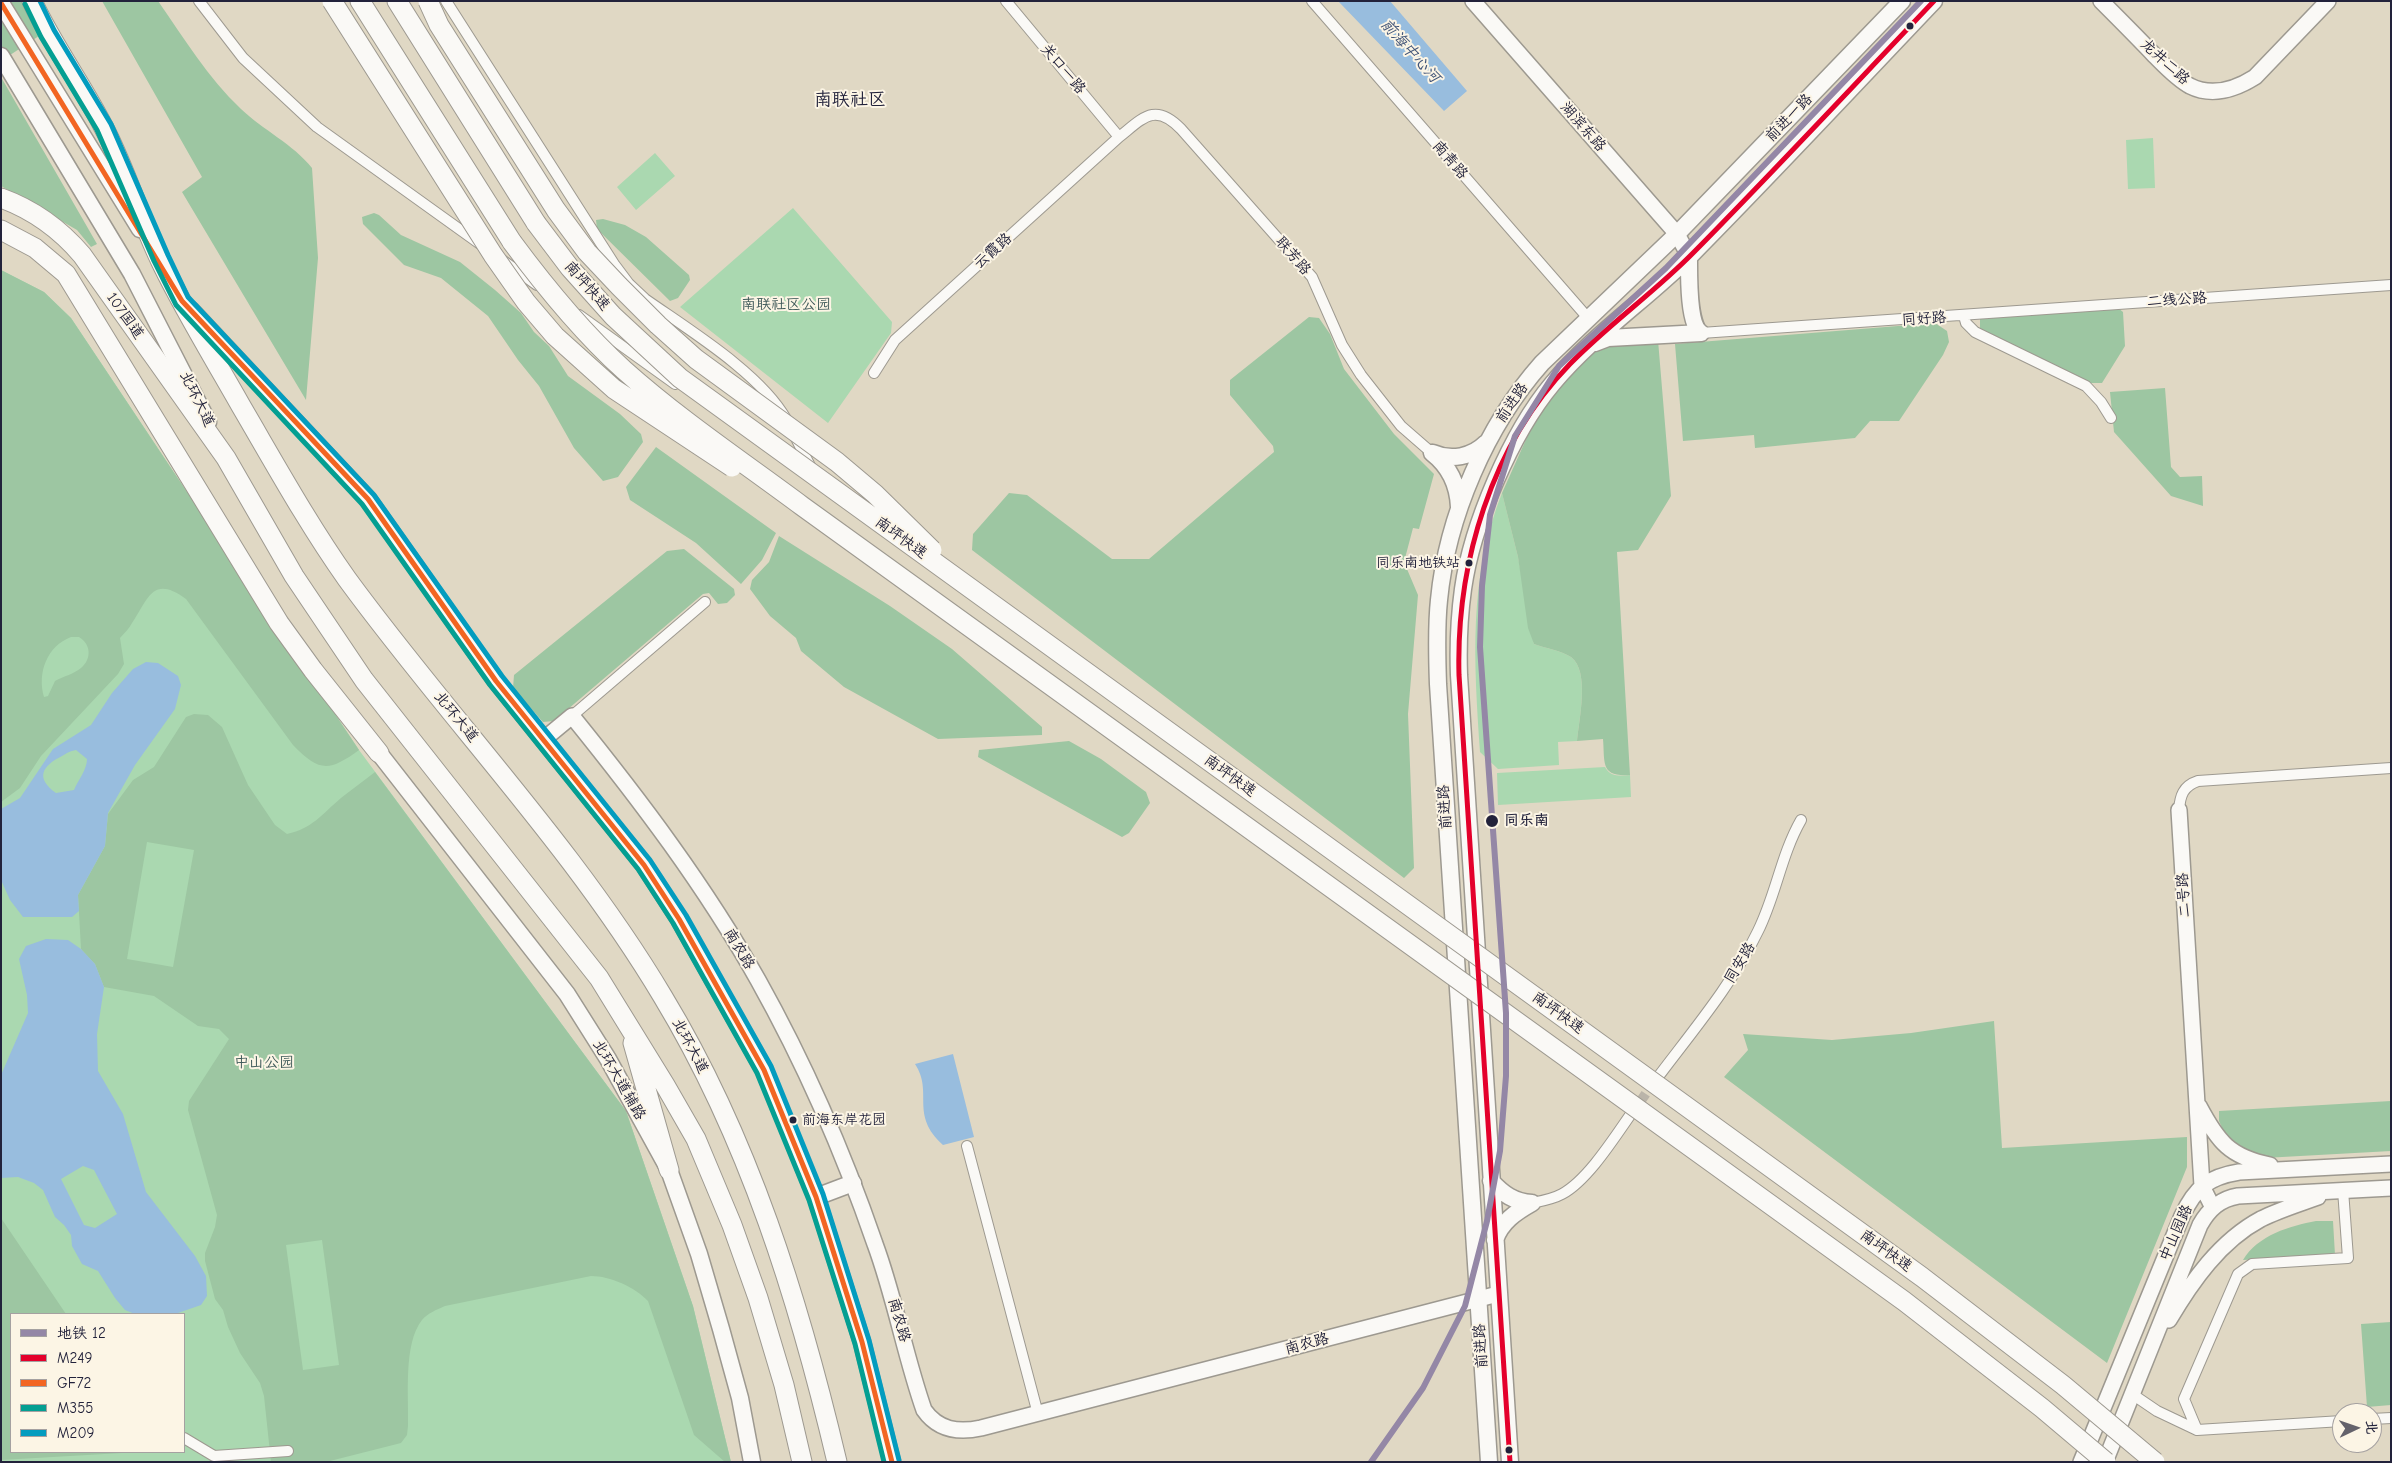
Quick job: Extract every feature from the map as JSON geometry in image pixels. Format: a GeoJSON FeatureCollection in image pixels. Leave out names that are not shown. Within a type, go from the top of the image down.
{"type":"FeatureCollection","features":[{"type":"Feature","properties":{"kind":"highway"},"geometry":{"type":"LineString","coordinates":[[32,1],[93,107],[119,158],[162,264]]}},
{"type":"Feature","properties":{"kind":"highway"},"geometry":{"type":"LineString","coordinates":[[332,1],[492,255],[526,302],[555,336],[614,389],[651,415],[708,453],[802,506]]}},
{"type":"Feature","properties":{"kind":"highway","name":"南坪快速"},"geometry":{"type":"LineString","coordinates":[[360,1],[512,242],[546,287],[588,335],[662,402],[802,506],[1904,1301],[2042,1408],[2106,1462]]}},
{"type":"Feature","properties":{"kind":"highway","name":"南坪快速"},"geometry":{"type":"LineString","coordinates":[[397,1],[536,223],[570,268],[613,316],[680,378],[1922,1277],[2063,1385],[2155,1462]]}},
{"type":"Feature","properties":{"kind":"highway"},"geometry":{"type":"LineString","coordinates":[[428,1],[439,25],[556,210],[600,266],[658,325],[696,359],[837,462],[874,494],[911,528],[966,586]]}},
{"type":"Feature","properties":{"kind":"highway","name":"107国道"},"geometry":{"type":"LineString","coordinates":[[1,198],[20,205],[54,227],[82,255],[226,458]]}},
{"type":"Feature","properties":{"kind":"highway"},"geometry":{"type":"LineString","coordinates":[[8,233],[35,248],[66,274],[279,623],[313,670],[379,753]]}},
{"type":"Feature","properties":{"kind":"highway","name":"北环大道"},"geometry":{"type":"LineString","coordinates":[[162,264],[282,476],[346,576],[560,847],[662,995],[698,1059],[730,1126],[764,1213],[817,1375],[837,1462]]}},
{"type":"Feature","properties":{"kind":"highway","name":"北环大道"},"geometry":{"type":"LineString","coordinates":[[226,458],[294,576],[364,680],[444,785],[569,940],[625,1018],[696,1139],[732,1225],[758,1298],[784,1385],[802,1462]]}},
{"type":"Feature","properties":{"kind":"highway"},"geometry":{"type":"LineString","coordinates":[[625,1018],[669,1170]]}},
{"type":"Feature","properties":{"kind":"main road","name":"前进一路"},"geometry":{"type":"LineString","coordinates":[[1677,234],[1902,1]]}},
{"type":"Feature","properties":{"kind":"main road","name":"前进一路"},"geometry":{"type":"LineString","coordinates":[[1689,256],[1934,1]]}},
{"type":"Feature","properties":{"kind":"main road","name":"北环大道"},"geometry":{"type":"LineString","coordinates":[[1,3],[162,264]]}},
{"type":"Feature","properties":{"kind":"main road","name":"北环大道"},"geometry":{"type":"LineString","coordinates":[[1,56],[132,274],[226,458]]}},
{"type":"Feature","properties":{"kind":"main road","name":"前进路"},"geometry":{"type":"LineString","coordinates":[[1489,1462],[1477,1300],[1437,656],[1439,598],[1446,562],[1460,511],[1488,442],[1519,390],[1542,363],[1677,234]]}},
{"type":"Feature","properties":{"kind":"main road","name":"前进路"},"geometry":{"type":"LineString","coordinates":[[1510,1462],[1494,1240],[1458,647],[1463,588],[1472,549],[1499,474],[1538,404],[1552,384],[1689,256]]}},
{"type":"Feature","properties":{"kind":"main road"},"geometry":{"type":"LineString","coordinates":[[1689,256],[1694,327],[1701,333]]}},
{"type":"Feature","properties":{"kind":"main road"},"geometry":{"type":"LineString","coordinates":[[182,301],[368,499],[496,681],[644,865],[680,919],[764,1070],[816,1197],[862,1342],[892,1462]]}},
{"type":"Feature","properties":{"kind":"main road"},"geometry":{"type":"LineString","coordinates":[[1593,344],[1608,338],[1701,333]]}},
{"type":"Feature","properties":{"kind":"main road"},"geometry":{"type":"LineString","coordinates":[[1519,390],[1518,398],[1522,404],[1528,408],[1538,404]]}},
{"type":"Feature","properties":{"kind":"main road"},"geometry":{"type":"LineString","coordinates":[[1499,422],[1505,417],[1516,418],[1521,425],[1520,434]]}},
{"type":"Feature","properties":{"kind":"main road"},"geometry":{"type":"LineString","coordinates":[[1432,453],[1439,456],[1461,456],[1476,451],[1488,442]]}},
{"type":"Feature","properties":{"kind":"main road"},"geometry":{"type":"LineString","coordinates":[[1432,453],[1451,474],[1456,485],[1460,511]]}},
{"type":"Feature","properties":{"kind":"main road","name":"北环大道辅路"},"geometry":{"type":"LineString","coordinates":[[379,753],[567,994],[608,1059],[669,1170],[699,1254],[721,1329],[740,1398],[752,1462]]}},
{"type":"Feature","properties":{"kind":"main road"},"geometry":{"type":"LineString","coordinates":[[1491,1181],[1501,1192],[1512,1199],[1532,1203]]}},
{"type":"Feature","properties":{"kind":"main road"},"geometry":{"type":"LineString","coordinates":[[816,1197],[853,1183]]}},
{"type":"Feature","properties":{"kind":"main road"},"geometry":{"type":"LineString","coordinates":[[1494,1240],[1497,1232],[1513,1214],[1532,1203]]}},
{"type":"Feature","properties":{"kind":"street"},"geometry":{"type":"LineString","coordinates":[[199,1],[243,58],[317,127],[1385,891]]}},
{"type":"Feature","properties":{"kind":"street"},"geometry":{"type":"LineString","coordinates":[[446,1],[598,239],[629,284],[645,299],[755,380],[772,398],[796,437],[821,489]]}},
{"type":"Feature","properties":{"kind":"street","name":"关口一路"},"geometry":{"type":"LineString","coordinates":[[1006,1],[1119,137]]}},
{"type":"Feature","properties":{"kind":"street","name":"南青路"},"geometry":{"type":"LineString","coordinates":[[1312,1],[1588,318]]}},
{"type":"Feature","properties":{"kind":"street","name":"湖滨东路"},"geometry":{"type":"LineString","coordinates":[[1473,1],[1677,234],[1689,256]]}},
{"type":"Feature","properties":{"kind":"street","name":"龙井二路"},"geometry":{"type":"LineString","coordinates":[[2101,1],[2173,73],[2190,86],[2208,91],[2225,90],[2242,85],[2255,77],[2328,1]]}},
{"type":"Feature","properties":{"kind":"street","name":"联芳路"},"geometry":{"type":"LineString","coordinates":[[1119,137],[1150,115],[1162,115],[1177,125],[1312,277],[1342,345],[1361,376],[1402,426],[1432,453]]}},
{"type":"Feature","properties":{"kind":"street","name":"云霞路"},"geometry":{"type":"LineString","coordinates":[[874,373],[894,340],[1119,137]]}},
{"type":"Feature","properties":{"kind":"street","name":"二线公路"},"geometry":{"type":"LineString","coordinates":[[1964,316],[2391,285]]}},
{"type":"Feature","properties":{"kind":"street","name":"同好路"},"geometry":{"type":"LineString","coordinates":[[1701,333],[1964,316],[1966,324],[1975,332],[2086,386],[2101,402],[2111,418]]}},
{"type":"Feature","properties":{"kind":"street"},"geometry":{"type":"LineString","coordinates":[[543,740],[705,602]]}},
{"type":"Feature","properties":{"kind":"street","name":"南农路"},"geometry":{"type":"LineString","coordinates":[[572,716],[658,826],[736,942],[785,1030],[853,1183],[894,1302],[920,1398],[931,1419],[949,1429],[969,1431],[1498,1294]]}},
{"type":"Feature","properties":{"kind":"street","name":"二号路"},"geometry":{"type":"LineString","coordinates":[[2213,1208],[2202,1186],[2179,810],[2181,794],[2191,784],[2198,781],[2391,768]]}},
{"type":"Feature","properties":{"kind":"street","name":"同安路"},"geometry":{"type":"LineString","coordinates":[[1649,1089],[1745,959],[1760,928],[1774,891],[1789,842],[1801,820]]}},
{"type":"Feature","properties":{"kind":"street"},"geometry":{"type":"LineString","coordinates":[[1532,1203],[1561,1195],[1572,1188],[1587,1173],[1640,1102]]}},
{"type":"Feature","properties":{"kind":"street"},"geometry":{"type":"LineString","coordinates":[[2197,1103],[2214,1132],[2232,1152],[2253,1162],[2293,1169]]}},
{"type":"Feature","properties":{"kind":"street"},"geometry":{"type":"LineString","coordinates":[[967,1146],[1038,1414]]}},
{"type":"Feature","properties":{"kind":"street","name":"中山园路"},"geometry":{"type":"LineString","coordinates":[[2082,1462],[2182,1216],[2188,1203],[2202,1186],[2220,1175],[2391,1164]]}},
{"type":"Feature","properties":{"kind":"street","name":"中山园路"},"geometry":{"type":"LineString","coordinates":[[2106,1462],[2200,1225],[2213,1208],[2229,1198],[2238,1196],[2391,1188]]}},
{"type":"Feature","properties":{"kind":"street"},"geometry":{"type":"LineString","coordinates":[[2146,1360],[2194,1283],[2217,1253],[2230,1240],[2262,1218],[2339,1191],[2348,1258],[2252,1264],[2238,1274],[2184,1399],[2197,1430]]}},
{"type":"Feature","properties":{"kind":"street"},"geometry":{"type":"LineString","coordinates":[[2132,1394],[2170,1418],[2197,1430],[2332,1422]]}},
{"type":"Feature","properties":{"kind":"street"},"geometry":{"type":"LineString","coordinates":[[185,1439],[214,1459],[288,1451]]}},
{"type":"Feature","properties":{"kind":"green space"},"geometry":{"type":"Polygon","coordinates":[[[1,1],[25,1],[42,34],[1,61],[1,1]]]}},
{"type":"Feature","properties":{"kind":"green space"},"geometry":{"type":"Polygon","coordinates":[[[102,1],[158,1],[197,57],[229,97],[250,117],[287,144],[312,168],[318,258],[306,400],[182,192],[202,177],[102,1]]]}},
{"type":"Feature","properties":{"kind":"green space"},"geometry":{"type":"Polygon","coordinates":[[[1,77],[97,244],[91,247],[77,230],[1,186],[1,77]]]}},
{"type":"Feature","properties":{"kind":"green space"},"geometry":{"type":"Polygon","coordinates":[[[2153,138],[2155,188],[2128,189],[2126,140],[2153,138]]]}},
{"type":"Feature","properties":{"kind":"green space"},"geometry":{"type":"Polygon","coordinates":[[[655,153],[675,176],[636,210],[617,187],[655,153]]]}},
{"type":"Feature","properties":{"kind":"green space","name":"南联社区公园"},"geometry":{"type":"Polygon","coordinates":[[[793,208],[892,322],[891,333],[828,423],[680,307],[793,208]]]}},
{"type":"Feature","properties":{"kind":"green space"},"geometry":{"type":"Polygon","coordinates":[[[374,213],[379,215],[401,235],[460,262],[495,290],[521,313],[534,332],[549,346],[568,376],[620,414],[641,434],[643,442],[618,477],[603,481],[574,448],[539,386],[518,360],[488,316],[441,278],[404,265],[363,224],[362,217],[374,213]]]}},
{"type":"Feature","properties":{"kind":"green space"},"geometry":{"type":"Polygon","coordinates":[[[603,219],[625,225],[646,237],[689,275],[690,280],[678,298],[670,301],[597,229],[596,220],[603,219]]]}},
{"type":"Feature","properties":{"kind":"green space","name":"中山公园"},"geometry":{"type":"Polygon","coordinates":[[[1,270],[44,292],[71,318],[359,750],[626,1111],[693,1306],[731,1462],[1,1462],[1,270]]]}},
{"type":"Feature","properties":{"kind":"green space"},"geometry":{"type":"Polygon","coordinates":[[[1,270],[44,292],[71,318],[359,750],[340,762],[324,766],[317,764],[302,754],[293,745],[186,599],[175,592],[165,589],[158,590],[147,599],[120,638],[124,664],[118,674],[41,756],[20,788],[1,802],[1,270]],[[71,637],[63,641],[50,654],[43,670],[42,688],[44,697],[48,696],[55,681],[78,670],[85,664],[89,652],[86,644],[79,637],[71,637]]]}},
{"type":"Feature","properties":{"kind":"green space"},"geometry":{"type":"Polygon","coordinates":[[[2118,308],[2123,312],[2125,346],[2102,383],[2091,383],[1980,329],[1980,319],[2118,308]]]}},
{"type":"Feature","properties":{"kind":"green space"},"geometry":{"type":"Polygon","coordinates":[[[1309,317],[1319,318],[1330,334],[1344,369],[1394,434],[1434,474],[1419,529],[1413,528],[1404,562],[1418,595],[1408,714],[1414,868],[1404,878],[972,550],[973,534],[1009,493],[1027,495],[1112,559],[1149,559],[1274,452],[1273,446],[1230,395],[1230,380],[1309,317]]]}},
{"type":"Feature","properties":{"kind":"green space"},"geometry":{"type":"Polygon","coordinates":[[[1935,323],[1947,331],[1949,342],[1943,355],[1899,421],[1870,421],[1855,438],[1755,448],[1754,435],[1683,441],[1675,344],[1935,323]]]}},
{"type":"Feature","properties":{"kind":"green space"},"geometry":{"type":"Polygon","coordinates":[[[1658,340],[1671,496],[1638,550],[1617,552],[1630,775],[1620,775],[1613,774],[1606,767],[1603,739],[1577,741],[1582,684],[1577,664],[1567,655],[1534,644],[1528,628],[1518,557],[1502,493],[1528,435],[1546,404],[1562,383],[1597,348],[1605,344],[1658,340]]]}},
{"type":"Feature","properties":{"kind":"green space"},"geometry":{"type":"Polygon","coordinates":[[[2165,388],[2171,467],[2180,477],[2202,476],[2203,506],[2171,496],[2114,432],[2110,392],[2165,388]]]}},
{"type":"Feature","properties":{"kind":"green space"},"geometry":{"type":"Polygon","coordinates":[[[656,447],[776,533],[762,560],[741,584],[696,543],[630,500],[626,487],[656,447]]]}},
{"type":"Feature","properties":{"kind":"green space"},"geometry":{"type":"Polygon","coordinates":[[[1502,493],[1518,557],[1534,644],[1571,657],[1577,664],[1580,673],[1582,696],[1577,741],[1558,742],[1559,765],[1498,769],[1480,752],[1476,686],[1476,621],[1483,557],[1502,493]]]}},
{"type":"Feature","properties":{"kind":"green space"},"geometry":{"type":"Polygon","coordinates":[[[779,536],[890,606],[952,649],[1042,727],[1042,735],[938,739],[844,687],[801,651],[796,638],[770,616],[750,589],[752,580],[769,562],[779,536]]]}},
{"type":"Feature","properties":{"kind":"green space"},"geometry":{"type":"Polygon","coordinates":[[[684,549],[734,589],[735,595],[727,603],[718,604],[709,593],[703,594],[554,721],[543,722],[513,688],[514,675],[667,551],[684,549]]]}},
{"type":"Feature","properties":{"kind":"green space"},"geometry":{"type":"Polygon","coordinates":[[[194,714],[208,715],[222,727],[248,785],[275,825],[287,834],[310,824],[375,772],[626,1111],[693,1306],[731,1462],[725,1462],[694,1435],[648,1301],[622,1283],[598,1276],[591,1276],[445,1306],[424,1318],[416,1330],[409,1356],[408,1426],[407,1435],[401,1443],[326,1462],[271,1462],[264,1396],[260,1383],[240,1353],[228,1327],[223,1310],[215,1299],[205,1261],[205,1253],[215,1227],[217,1215],[188,1110],[189,1101],[229,1039],[219,1029],[198,1026],[154,996],[104,987],[95,964],[81,949],[78,895],[105,846],[108,814],[133,780],[154,767],[186,717],[194,714]],[[147,842],[127,959],[173,967],[194,850],[147,842]],[[322,1240],[286,1245],[303,1370],[339,1365],[322,1240]]]}},
{"type":"Feature","properties":{"kind":"green space"},"geometry":{"type":"Polygon","coordinates":[[[1069,741],[1101,759],[1146,792],[1150,803],[1129,833],[1122,837],[978,757],[979,750],[1069,741]]]}},
{"type":"Feature","properties":{"kind":"green space"},"geometry":{"type":"Polygon","coordinates":[[[1605,767],[1612,774],[1619,776],[1630,775],[1631,797],[1498,805],[1497,773],[1605,767]]]}},
{"type":"Feature","properties":{"kind":"green space"},"geometry":{"type":"Polygon","coordinates":[[[1994,1021],[2002,1148],[2187,1137],[2187,1167],[2107,1363],[1724,1077],[1748,1050],[1743,1034],[1832,1040],[1911,1033],[1994,1021]]]}},
{"type":"Feature","properties":{"kind":"green space"},"geometry":{"type":"Polygon","coordinates":[[[2391,1101],[2391,1151],[2264,1158],[2234,1145],[2224,1132],[2219,1121],[2219,1111],[2391,1101]]]}},
{"type":"Feature","properties":{"kind":"green space"},"geometry":{"type":"Polygon","coordinates":[[[1,1218],[65,1313],[10,1313],[10,1453],[122,1453],[1,1460],[1,1218]]]}},
{"type":"Feature","properties":{"kind":"green space"},"geometry":{"type":"Polygon","coordinates":[[[2316,1221],[2333,1221],[2335,1255],[2243,1260],[2257,1244],[2275,1233],[2316,1221]]]}},
{"type":"Feature","properties":{"kind":"green space"},"geometry":{"type":"Polygon","coordinates":[[[2391,1322],[2391,1405],[2367,1403],[2361,1324],[2391,1322]]]}},
{"type":"Feature","properties":{"kind":"water","name":"前海中心河"},"geometry":{"type":"Polygon","coordinates":[[[1338,1],[1390,1],[1467,91],[1444,111],[1338,1]]]}},
{"type":"Feature","properties":{"kind":"water"},"geometry":{"type":"Polygon","coordinates":[[[146,662],[158,663],[178,676],[181,685],[175,709],[135,765],[108,813],[105,846],[78,895],[79,911],[72,917],[23,917],[10,900],[1,880],[1,809],[20,798],[53,749],[91,725],[112,693],[133,669],[146,662]],[[76,750],[67,753],[46,768],[43,777],[45,782],[56,793],[74,790],[84,771],[87,759],[76,750]]]}},
{"type":"Feature","properties":{"kind":"water"},"geometry":{"type":"Polygon","coordinates":[[[46,939],[68,940],[81,949],[95,964],[104,987],[97,1034],[98,1071],[123,1114],[146,1192],[195,1256],[206,1276],[207,1296],[201,1305],[178,1313],[132,1313],[125,1310],[98,1271],[82,1264],[72,1246],[71,1235],[55,1217],[43,1190],[34,1183],[18,1177],[1,1178],[1,1075],[28,1013],[27,995],[19,959],[26,946],[46,939]],[[83,1166],[61,1179],[84,1225],[95,1228],[117,1214],[94,1170],[83,1166]]]}},
{"type":"Feature","properties":{"kind":"water"},"geometry":{"type":"Polygon","coordinates":[[[953,1054],[974,1137],[943,1145],[933,1134],[927,1123],[924,1113],[923,1085],[915,1064],[953,1054]]]}},
{"type":"Feature","properties":{"kind":"tunnel"},"geometry":{"type":"LineString","coordinates":[[1640,1102],[1649,1089]]}},
{"type":"Feature","properties":{"kind":"metro line","name":"12"},"geometry":{"type":"LineString","coordinates":[[1371,1462],[1423,1388],[1465,1306],[1487,1221],[1500,1151],[1506,1076],[1506,1013],[1480,647],[1482,586],[1490,515],[1515,436],[1559,366],[1666,268],[1921,1]]}},
{"type":"Feature","properties":{"kind":"transit line","name":"M209"},"geometry":{"type":"LineString","coordinates":[[40,1],[54,30],[111,124],[188,297],[374,495],[502,676],[650,860],[686,915],[771,1066],[823,1194],[869,1340],[899,1460]]}},
{"type":"Feature","properties":{"kind":"transit line","name":"M249"},"geometry":{"type":"LineString","coordinates":[[1510,1462],[1459,675],[1464,591],[1472,549],[1484,508],[1499,469],[1519,431],[1542,396],[1570,364],[1600,335],[1664,281],[1694,252],[1934,1]]}},
{"type":"Feature","properties":{"kind":"transit line","name":"GF72"},"geometry":{"type":"LineString","coordinates":[[1,3],[182,301],[368,499],[496,681],[644,865],[679,919],[764,1070],[816,1197],[862,1342],[892,1462]]}},
{"type":"Feature","properties":{"kind":"transit line","name":"M355"},"geometry":{"type":"LineString","coordinates":[[25,4],[41,37],[97,130],[154,261],[176,305],[362,504],[490,685],[638,869],[673,923],[757,1073],[809,1200],[855,1344],[884,1462]]}},
{"type":"Feature","properties":{"kind":"place","name":"同乐南地铁站"},"geometry":{"type":"Point","coordinates":[1469,563]}},
{"type":"Feature","properties":{"kind":"place","name":"同乐南"},"geometry":{"type":"Point","coordinates":[1492,821]}},
{"type":"Feature","properties":{"kind":"place","name":"前海东岸花园"},"geometry":{"type":"Point","coordinates":[793,1120]}},
{"type":"Feature","properties":{"kind":"district","name":"南联社区"},"geometry":{"type":"Point","coordinates":[850,100]}}]}
